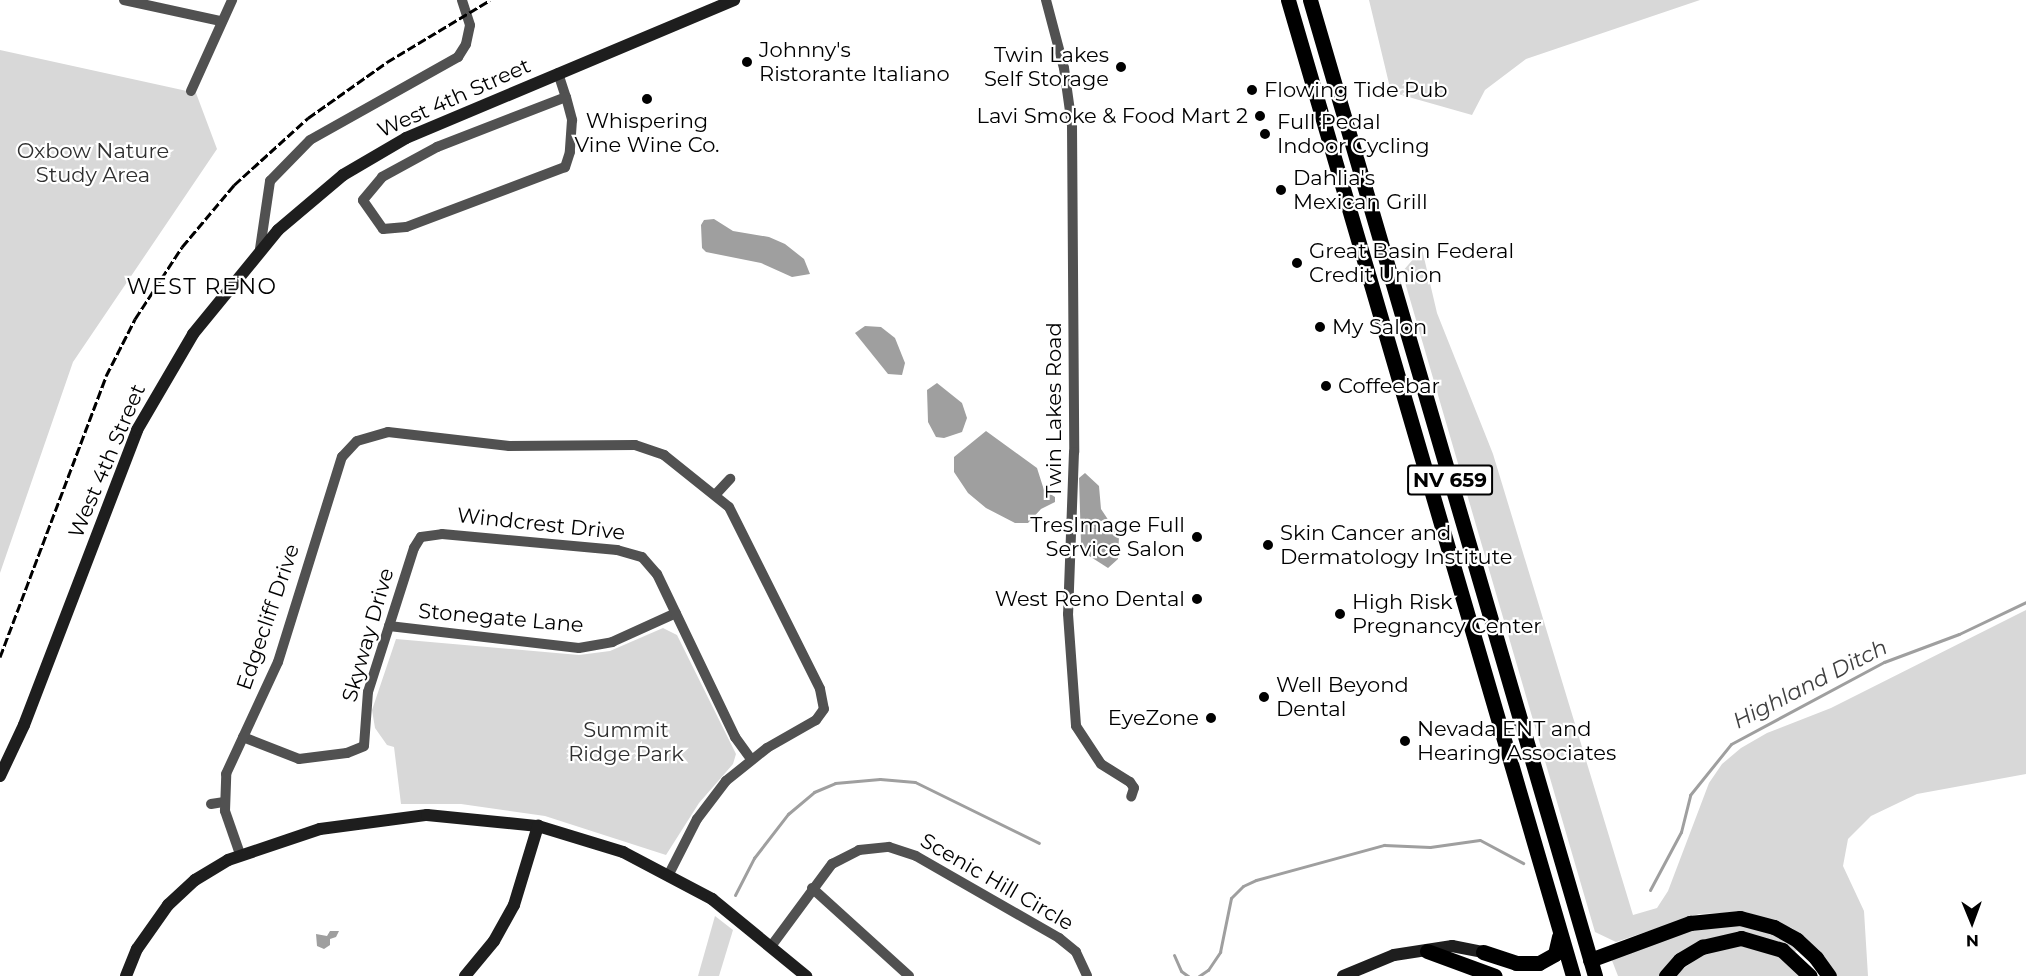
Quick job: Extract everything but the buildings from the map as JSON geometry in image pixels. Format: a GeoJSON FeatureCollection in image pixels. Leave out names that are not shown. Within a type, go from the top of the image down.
{"type":"FeatureCollection","features":[{"type":"Feature","properties":{"kind":"main road","name":"West 4th Street"},"geometry":{"type":"LineString","coordinates":[[0,776],[24,725],[137,430],[193,334],[260,249],[316,195],[375,155],[558,73],[734,0]]}},
{"type":"Feature","properties":{"kind":"main road","name":"NV 659"},"geometry":{"type":"LineString","coordinates":[[1288,0],[1573,976]]}},
{"type":"Feature","properties":{"kind":"main road","name":"NV 659"},"geometry":{"type":"LineString","coordinates":[[1310,0],[1595,976]]}},
{"type":"Feature","properties":{"kind":"main road"},"geometry":{"type":"LineString","coordinates":[[1344,191],[1365,183]]}},
{"type":"Feature","properties":{"kind":"main road"},"geometry":{"type":"LineString","coordinates":[[126,976],[146,934],[168,905],[195,880],[240,854],[320,828],[399,816],[484,818],[538,826],[600,843],[669,873],[734,914],[806,976]]}},
{"type":"Feature","properties":{"kind":"main road"},"geometry":{"type":"LineString","coordinates":[[465,976],[494,941],[514,905],[538,826]]}},
{"type":"Feature","properties":{"kind":"main road"},"geometry":{"type":"LineString","coordinates":[[1343,976],[1382,958],[1452,946],[1483,952],[1516,963],[1549,959],[1555,954],[1560,940],[1556,915]]}},
{"type":"Feature","properties":{"kind":"main road"},"geometry":{"type":"LineString","coordinates":[[1590,960],[1690,923],[1730,918],[1763,923],[1785,932],[1808,948],[1829,976]]}},
{"type":"Feature","properties":{"kind":"main road"},"geometry":{"type":"LineString","coordinates":[[1666,976],[1680,960],[1702,946],[1741,938],[1782,950],[1810,976]]}},
{"type":"Feature","properties":{"kind":"main road"},"geometry":{"type":"LineString","coordinates":[[1427,951],[1495,976]]}},
{"type":"Feature","properties":{"kind":"street"},"geometry":{"type":"LineString","coordinates":[[124,0],[220,21]]}},
{"type":"Feature","properties":{"kind":"street"},"geometry":{"type":"LineString","coordinates":[[191,91],[220,21],[232,0]]}},
{"type":"Feature","properties":{"kind":"street"},"geometry":{"type":"LineString","coordinates":[[260,249],[264,198],[270,181],[310,140],[458,57],[466,44],[470,25],[462,0]]}},
{"type":"Feature","properties":{"kind":"street","name":"Twin Lakes Road"},"geometry":{"type":"LineString","coordinates":[[1046,0],[1064,68],[1072,126],[1074,452],[1068,614],[1076,726],[1101,764],[1130,782],[1134,788],[1131,797]]}},
{"type":"Feature","properties":{"kind":"street"},"geometry":{"type":"LineString","coordinates":[[558,73],[566,97],[572,120],[570,152],[565,167],[406,227],[383,229],[363,200],[382,177],[437,147],[566,97]]}},
{"type":"Feature","properties":{"kind":"street","name":"Edgecliff Drive"},"geometry":{"type":"LineString","coordinates":[[240,854],[224,802],[226,774],[278,662],[336,469],[352,445],[388,432],[509,446],[635,444],[664,455],[716,494]]}},
{"type":"Feature","properties":{"kind":"street"},"geometry":{"type":"LineString","coordinates":[[669,873],[708,803],[751,759],[816,720],[824,709],[820,689],[748,541],[716,494],[730,479]]}},
{"type":"Feature","properties":{"kind":"street","name":"Windcrest Drive"},"geometry":{"type":"LineString","coordinates":[[421,537],[442,534],[631,552],[651,564],[735,736],[751,759]]}},
{"type":"Feature","properties":{"kind":"street","name":"Skyway Drive"},"geometry":{"type":"LineString","coordinates":[[243,737],[298,759],[347,753],[364,746],[366,702],[389,626],[421,537]]}},
{"type":"Feature","properties":{"kind":"street","name":"Stonegate Lane"},"geometry":{"type":"LineString","coordinates":[[389,626],[579,648],[612,642],[676,613]]}},
{"type":"Feature","properties":{"kind":"street"},"geometry":{"type":"LineString","coordinates":[[211,804],[224,802]]}},
{"type":"Feature","properties":{"kind":"street","name":"Scenic Hill Circle"},"geometry":{"type":"LineString","coordinates":[[772,945],[824,872],[845,855],[874,846],[902,850],[1068,945],[1082,961],[1087,976]]}},
{"type":"Feature","properties":{"kind":"street"},"geometry":{"type":"LineString","coordinates":[[812,888],[909,976]]}},
{"type":"Feature","properties":{"kind":"green space"},"geometry":{"type":"Polygon","coordinates":[[[1369,0],[1700,0],[1526,59],[1485,90],[1472,115],[1391,92],[1369,0]]]}},
{"type":"Feature","properties":{"kind":"green space","name":"Oxbow Nature Study Area"},"geometry":{"type":"Polygon","coordinates":[[[0,50],[196,93],[217,149],[73,362],[0,573],[0,50]]]}},
{"type":"Feature","properties":{"kind":"green space"},"geometry":{"type":"Polygon","coordinates":[[[1422,249],[1437,313],[1493,454],[1633,915],[1657,908],[1668,891],[1709,783],[1722,764],[1741,748],[1767,733],[1831,708],[2026,610],[2026,774],[1917,794],[1871,816],[1848,839],[1843,866],[1864,911],[1868,976],[1837,976],[1819,950],[1792,928],[1746,912],[1699,914],[1616,942],[1595,932],[1402,272],[1422,249]]]}},
{"type":"Feature","properties":{"kind":"green space","name":"Summit Ridge Park"},"geometry":{"type":"Polygon","coordinates":[[[663,628],[677,635],[736,754],[733,764],[699,803],[666,855],[545,816],[461,804],[401,804],[394,747],[387,745],[375,728],[372,710],[396,639],[579,655],[610,651],[663,628]]]}},
{"type":"Feature","properties":{"kind":"green space"},"geometry":{"type":"Polygon","coordinates":[[[715,916],[733,930],[719,976],[698,976],[715,916]]]}},
{"type":"Feature","properties":{"kind":"green space"},"geometry":{"type":"Polygon","coordinates":[[[1709,924],[1762,927],[1799,948],[1794,953],[1743,934],[1661,976],[1618,976],[1611,958],[1709,924]]]}},
{"type":"Feature","properties":{"kind":"green space"},"geometry":{"type":"Polygon","coordinates":[[[1737,945],[1776,955],[1802,976],[1675,976],[1700,955],[1737,945]]]}},
{"type":"Feature","properties":{"kind":"shaded area"},"geometry":{"type":"Polygon","coordinates":[[[714,219],[733,231],[769,237],[785,244],[804,259],[810,274],[792,277],[761,263],[706,252],[702,248],[701,225],[704,220],[714,219]]]}},
{"type":"Feature","properties":{"kind":"shaded area"},"geometry":{"type":"Polygon","coordinates":[[[865,326],[881,327],[895,338],[905,363],[902,375],[888,374],[855,333],[865,326]]]}},
{"type":"Feature","properties":{"kind":"shaded area"},"geometry":{"type":"Polygon","coordinates":[[[937,383],[962,403],[967,418],[962,432],[944,438],[936,437],[928,422],[927,390],[937,383]]]}},
{"type":"Feature","properties":{"kind":"shaded area"},"geometry":{"type":"Polygon","coordinates":[[[986,431],[1037,468],[1044,490],[1055,497],[1055,502],[1041,509],[1028,523],[1015,523],[986,508],[968,493],[954,472],[954,457],[986,431]]]}},
{"type":"Feature","properties":{"kind":"shaded area"},"geometry":{"type":"Polygon","coordinates":[[[1085,473],[1099,486],[1101,509],[1119,536],[1118,559],[1108,568],[1083,552],[1081,544],[1079,478],[1085,473]]]}},
{"type":"Feature","properties":{"kind":"shaded area"},"geometry":{"type":"Polygon","coordinates":[[[330,931],[339,931],[336,937],[330,939],[330,945],[324,949],[317,946],[316,934],[327,936],[330,931]]]}},
{"type":"Feature","properties":{"kind":"waterway","name":"Highland Ditch"},"geometry":{"type":"LineString","coordinates":[[1650,890],[1681,832],[1690,795],[1731,744],[1884,662],[1959,634],[2026,602]]}},
{"type":"Feature","properties":{"kind":"waterway","name":"Highland Ditch"},"geometry":{"type":"LineString","coordinates":[[735,895],[754,858],[788,814],[814,792],[835,783],[880,779],[915,782],[1039,843]]}},
{"type":"Feature","properties":{"kind":"waterway","name":"Highland Ditch"},"geometry":{"type":"LineString","coordinates":[[1199,976],[1208,970],[1220,952],[1231,898],[1243,886],[1256,880],[1384,845],[1430,847],[1480,840],[1523,863]]}},
{"type":"Feature","properties":{"kind":"waterway","name":"Highland Ditch"},"geometry":{"type":"LineString","coordinates":[[1174,955],[1181,971],[1188,976]]}},
{"type":"Feature","properties":{"kind":"railway"},"geometry":{"type":"LineString","coordinates":[[0,657],[106,376],[135,319],[182,247],[234,185],[308,118],[387,62],[490,0]]}},
{"type":"Feature","properties":{"kind":"place","name":"Johnny's Ristorante Italiano"},"geometry":{"type":"Point","coordinates":[747,62]}},
{"type":"Feature","properties":{"kind":"place","name":"Twin Lakes Self Storage"},"geometry":{"type":"Point","coordinates":[1121,67]}},
{"type":"Feature","properties":{"kind":"place","name":"Flowing Tide Pub"},"geometry":{"type":"Point","coordinates":[1252,90]}},
{"type":"Feature","properties":{"kind":"place","name":"Whispering Vine Wine Co."},"geometry":{"type":"Point","coordinates":[647,99]}},
{"type":"Feature","properties":{"kind":"place","name":"Lavi Smoke & Food Mart 2"},"geometry":{"type":"Point","coordinates":[1260,116]}},
{"type":"Feature","properties":{"kind":"place","name":"Full Pedal Indoor Cycling"},"geometry":{"type":"Point","coordinates":[1265,134]}},
{"type":"Feature","properties":{"kind":"place","name":"Dahlia's Mexican Grill"},"geometry":{"type":"Point","coordinates":[1281,190]}},
{"type":"Feature","properties":{"kind":"place","name":"Great Basin Federal Credit Union"},"geometry":{"type":"Point","coordinates":[1297,263]}},
{"type":"Feature","properties":{"kind":"place","name":"My Salon"},"geometry":{"type":"Point","coordinates":[1320,327]}},
{"type":"Feature","properties":{"kind":"place","name":"Coffeebar"},"geometry":{"type":"Point","coordinates":[1326,386]}},
{"type":"Feature","properties":{"kind":"place","name":"TresImage Full Service Salon"},"geometry":{"type":"Point","coordinates":[1197,537]}},
{"type":"Feature","properties":{"kind":"place","name":"Skin Cancer and Dermatology Institute"},"geometry":{"type":"Point","coordinates":[1268,545]}},
{"type":"Feature","properties":{"kind":"place","name":"West Reno Dental"},"geometry":{"type":"Point","coordinates":[1197,599]}},
{"type":"Feature","properties":{"kind":"place","name":"High Risk Pregnancy Center"},"geometry":{"type":"Point","coordinates":[1340,614]}},
{"type":"Feature","properties":{"kind":"place","name":"Well Beyond Dental"},"geometry":{"type":"Point","coordinates":[1264,697]}},
{"type":"Feature","properties":{"kind":"place","name":"EyeZone"},"geometry":{"type":"Point","coordinates":[1211,718]}},
{"type":"Feature","properties":{"kind":"place","name":"Nevada ENT and Hearing Associates"},"geometry":{"type":"Point","coordinates":[1405,741]}},
{"type":"Feature","properties":{"kind":"district","name":"WEST RENO"},"geometry":{"type":"Point","coordinates":[202,287]}}]}
